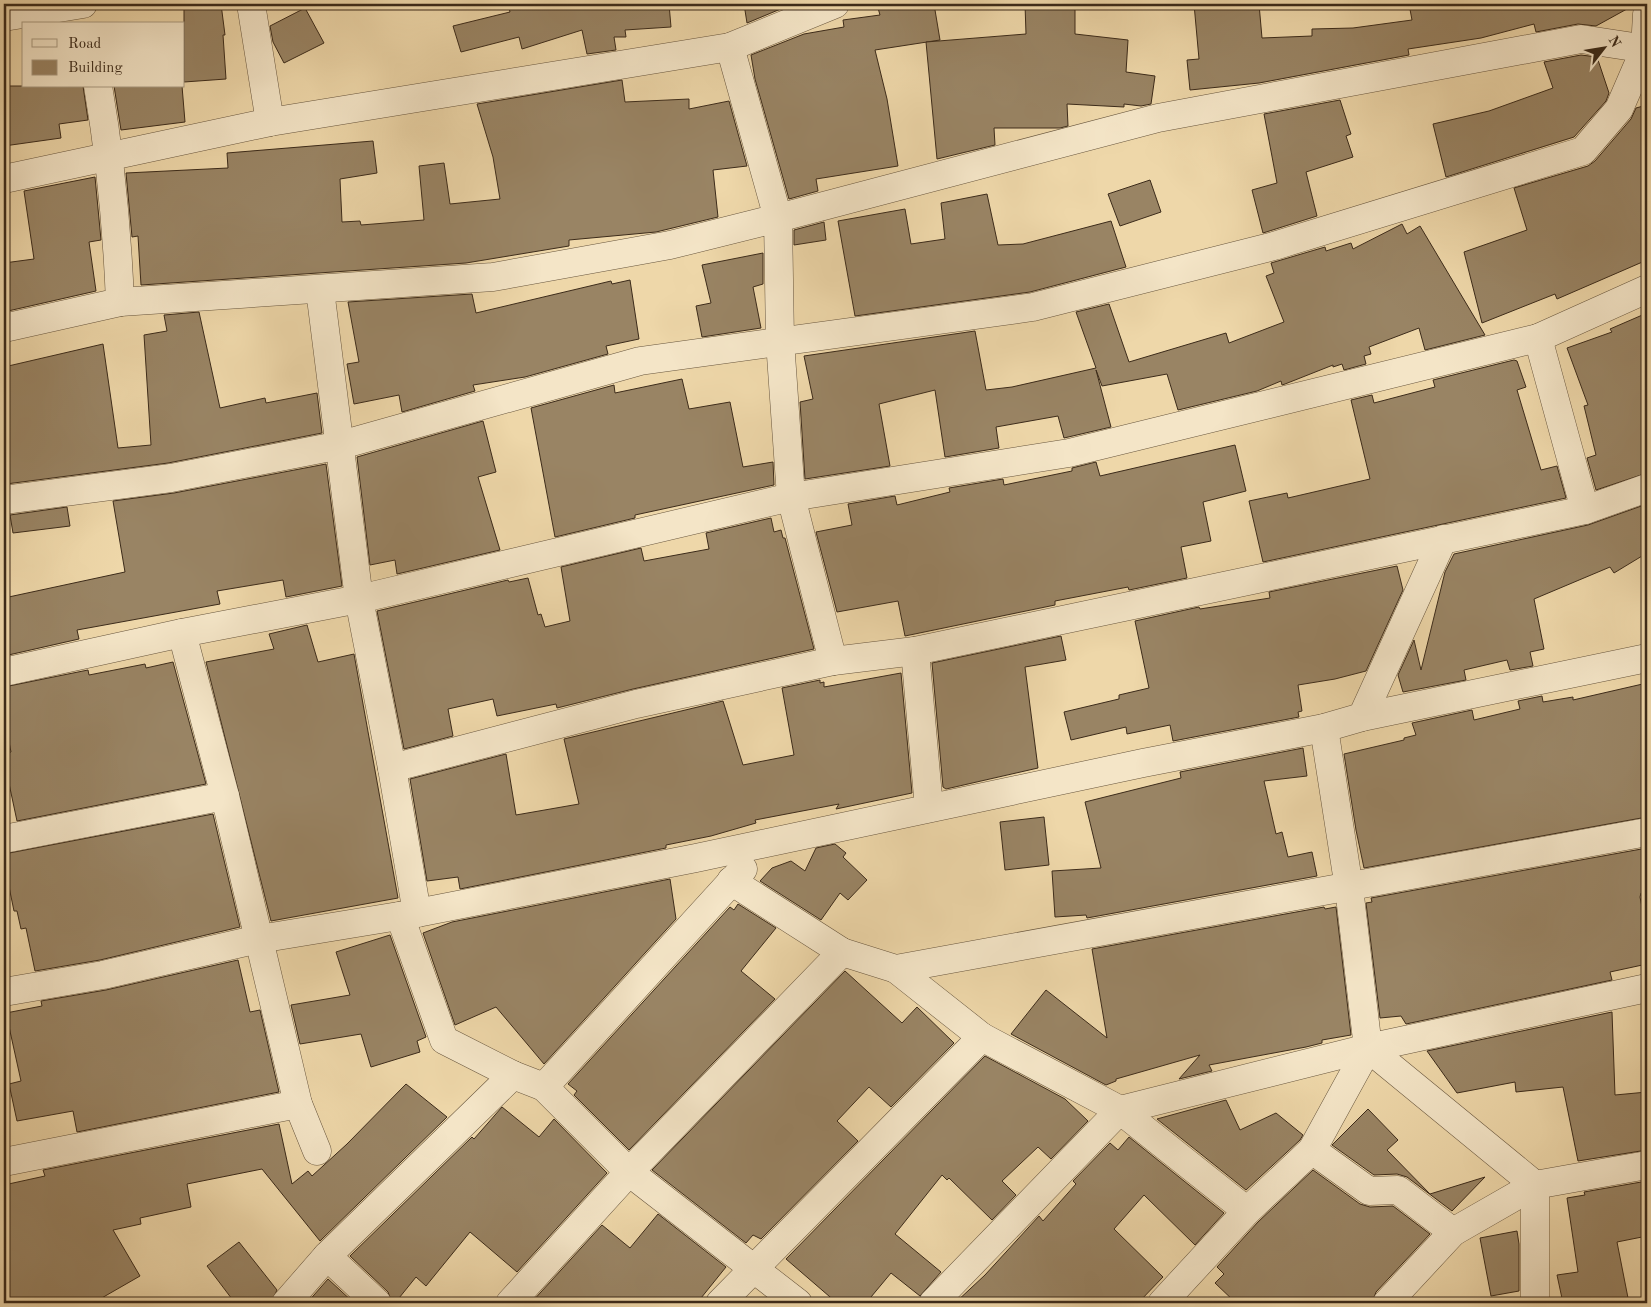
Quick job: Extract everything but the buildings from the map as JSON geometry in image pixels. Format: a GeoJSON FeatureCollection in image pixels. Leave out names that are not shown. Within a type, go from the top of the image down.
{"type":"FeatureCollection","features":[{"type":"Feature","properties":{"kind":"street"},"geometry":{"type":"LineString","coordinates":[[4,17],[83,4],[86,22]]}},
{"type":"Feature","properties":{"kind":"street"},"geometry":{"type":"LineString","coordinates":[[251,4],[270,122]]}},
{"type":"Feature","properties":{"kind":"street"},"geometry":{"type":"LineString","coordinates":[[4,179],[270,122],[730,47],[835,4]]}},
{"type":"Feature","properties":{"kind":"street"},"geometry":{"type":"LineString","coordinates":[[4,500],[171,478],[341,445],[640,361],[1033,307],[1274,246],[1583,151],[1619,109],[1646,49],[1647,14]]}},
{"type":"Feature","properties":{"kind":"street"},"geometry":{"type":"LineString","coordinates":[[4,328],[120,302],[320,290],[493,276],[670,245],[1158,118],[1580,39],[1646,49]]}},
{"type":"Feature","properties":{"kind":"street"},"geometry":{"type":"LineString","coordinates":[[730,47],[778,218],[780,341],[791,497],[833,661]]}},
{"type":"Feature","properties":{"kind":"street"},"geometry":{"type":"LineString","coordinates":[[98,88],[110,157],[118,234],[120,302]]}},
{"type":"Feature","properties":{"kind":"street"},"geometry":{"type":"LineString","coordinates":[[4,672],[182,633],[359,599],[791,497],[1069,453],[1538,338],[1647,289]]}},
{"type":"Feature","properties":{"kind":"street"},"geometry":{"type":"LineString","coordinates":[[320,290],[359,599],[392,768],[408,915],[444,1040],[513,1075],[544,1087],[629,1172],[798,1303]]}},
{"type":"Feature","properties":{"kind":"street"},"geometry":{"type":"LineString","coordinates":[[1538,338],[1585,510]]}},
{"type":"Feature","properties":{"kind":"street"},"geometry":{"type":"LineString","coordinates":[[392,768],[636,704],[833,661],[915,652],[1585,510],[1647,488]]}},
{"type":"Feature","properties":{"kind":"street"},"geometry":{"type":"LineString","coordinates":[[1362,717],[1443,539]]}},
{"type":"Feature","properties":{"kind":"street"},"geometry":{"type":"LineString","coordinates":[[182,633],[225,796],[298,1104],[317,1151]]}},
{"type":"Feature","properties":{"kind":"street"},"geometry":{"type":"LineString","coordinates":[[915,652],[929,808]]}},
{"type":"Feature","properties":{"kind":"street"},"geometry":{"type":"LineString","coordinates":[[4,992],[103,975],[259,939],[408,915],[1143,763],[1324,728],[1362,717],[1647,658]]}},
{"type":"Feature","properties":{"kind":"street"},"geometry":{"type":"LineString","coordinates":[[1162,1303],[1247,1211],[1312,1150],[1368,1048],[1349,888],[1324,728]]}},
{"type":"Feature","properties":{"kind":"street"},"geometry":{"type":"LineString","coordinates":[[4,840],[225,796]]}},
{"type":"Feature","properties":{"kind":"street"},"geometry":{"type":"LineString","coordinates":[[896,969],[1349,888],[1647,832]]}},
{"type":"Feature","properties":{"kind":"street"},"geometry":{"type":"LineString","coordinates":[[544,1087],[730,881],[772,841]]}},
{"type":"Feature","properties":{"kind":"street"},"geometry":{"type":"LineString","coordinates":[[730,881],[842,952],[896,969],[982,1037],[1120,1110],[1247,1211]]}},
{"type":"Feature","properties":{"kind":"street"},"geometry":{"type":"LineString","coordinates":[[510,1303],[629,1172],[842,952]]}},
{"type":"Feature","properties":{"kind":"street"},"geometry":{"type":"LineString","coordinates":[[933,1303],[1120,1110],[1368,1048],[1647,988]]}},
{"type":"Feature","properties":{"kind":"street"},"geometry":{"type":"LineString","coordinates":[[720,1303],[982,1037]]}},
{"type":"Feature","properties":{"kind":"street"},"geometry":{"type":"LineString","coordinates":[[1368,1048],[1534,1185],[1535,1303]]}},
{"type":"Feature","properties":{"kind":"street"},"geometry":{"type":"LineString","coordinates":[[286,1303],[327,1256],[513,1075]]}},
{"type":"Feature","properties":{"kind":"street"},"geometry":{"type":"LineString","coordinates":[[4,1162],[298,1104]]}},
{"type":"Feature","properties":{"kind":"street"},"geometry":{"type":"LineString","coordinates":[[1312,1150],[1369,1191],[1398,1190],[1454,1232]]}},
{"type":"Feature","properties":{"kind":"street"},"geometry":{"type":"LineString","coordinates":[[1387,1303],[1454,1232],[1534,1185],[1647,1165]]}},
{"type":"Feature","properties":{"kind":"street"},"geometry":{"type":"LineString","coordinates":[[327,1256],[377,1303]]}}]}
